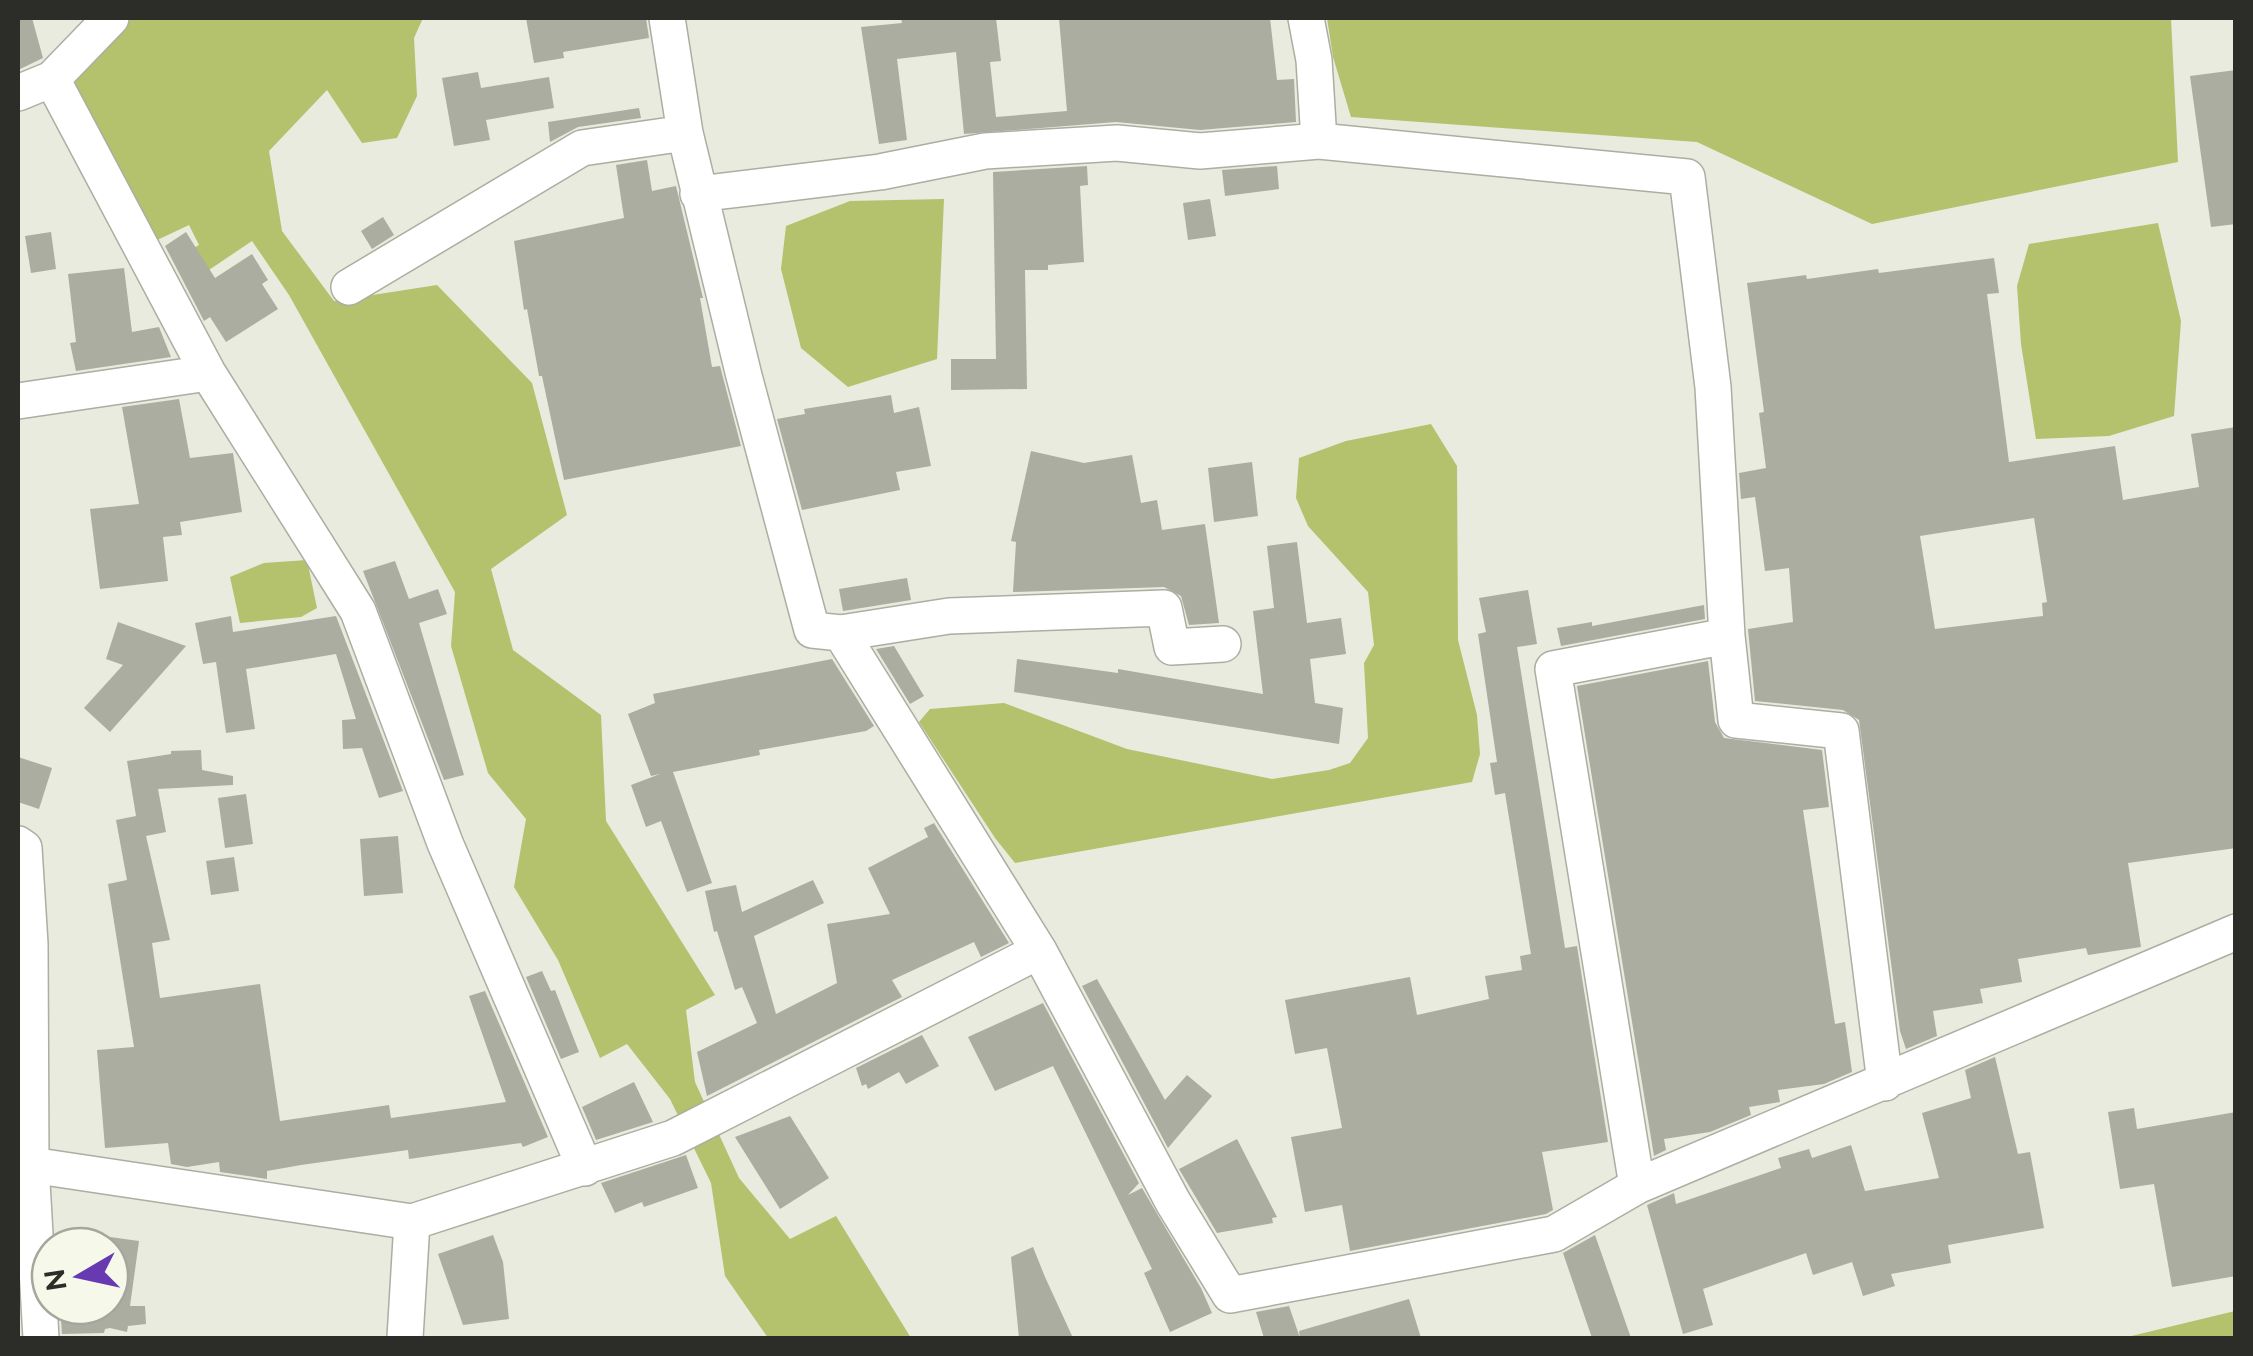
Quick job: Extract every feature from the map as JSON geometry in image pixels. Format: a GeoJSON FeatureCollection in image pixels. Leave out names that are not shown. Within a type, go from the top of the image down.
{"type":"FeatureCollection","features":[{"type":"Feature","properties":{"kind":"street"},"geometry":{"type":"LineString","coordinates":[[18,92],[52,79],[111,18]]}},
{"type":"Feature","properties":{"kind":"street"},"geometry":{"type":"LineString","coordinates":[[667,18],[698,194],[812,630],[841,633],[949,616],[1164,608],[1172,647],[1222,644]]}},
{"type":"Feature","properties":{"kind":"street"},"geometry":{"type":"LineString","coordinates":[[1306,18],[1314,60],[1319,140]]}},
{"type":"Feature","properties":{"kind":"street"},"geometry":{"type":"LineString","coordinates":[[52,79],[208,374],[358,611],[445,843],[584,1168]]}},
{"type":"Feature","properties":{"kind":"street"},"geometry":{"type":"LineString","coordinates":[[349,287],[582,148],[685,132]]}},
{"type":"Feature","properties":{"kind":"street"},"geometry":{"type":"LineString","coordinates":[[698,194],[880,172],[1027,146],[1118,143],[1200,151],[1319,140],[1688,177],[1713,387],[1727,636],[1736,720],[1841,731],[1885,1082]]}},
{"type":"Feature","properties":{"kind":"street"},"geometry":{"type":"LineString","coordinates":[[18,400],[208,374]]}},
{"type":"Feature","properties":{"kind":"street"},"geometry":{"type":"LineString","coordinates":[[841,633],[1039,951],[1173,1202],[1230,1295],[1554,1234],[1637,1186],[2236,932]]}},
{"type":"Feature","properties":{"kind":"street"},"geometry":{"type":"LineString","coordinates":[[1637,1186],[1553,670],[1727,636]]}},
{"type":"Feature","properties":{"kind":"street"},"geometry":{"type":"LineString","coordinates":[[18,844],[24,848],[30,944],[31,1165],[42,1338]]}},
{"type":"Feature","properties":{"kind":"street"},"geometry":{"type":"LineString","coordinates":[[31,1165],[412,1222],[673,1138],[1039,951]]}},
{"type":"Feature","properties":{"kind":"street"},"geometry":{"type":"LineString","coordinates":[[405,1338],[412,1222]]}},
{"type":"Feature","properties":{"kind":"shaded area"},"geometry":{"type":"Polygon","coordinates":[[[124,18],[423,18],[414,38],[417,96],[397,138],[362,143],[327,90],[269,151],[282,231],[334,301],[437,285],[532,383],[567,515],[491,569],[513,650],[601,715],[606,821],[715,995],[686,1010],[695,1082],[739,1178],[790,1239],[836,1216],[911,1338],[768,1338],[725,1276],[711,1183],[670,1099],[627,1044],[600,1058],[558,960],[514,887],[526,819],[488,773],[451,646],[455,592],[289,295],[252,241],[203,274],[190,250],[199,245],[189,225],[153,242],[71,77],[124,18]]]}},
{"type":"Feature","properties":{"kind":"shaded area"},"geometry":{"type":"Polygon","coordinates":[[[1327,18],[2171,18],[2178,162],[1872,224],[1697,142],[1351,117],[1333,57],[1327,18]]]}},
{"type":"Feature","properties":{"kind":"shaded area"},"geometry":{"type":"Polygon","coordinates":[[[944,199],[937,359],[848,387],[801,348],[781,269],[786,226],[850,201],[944,199]]]}},
{"type":"Feature","properties":{"kind":"shaded area"},"geometry":{"type":"Polygon","coordinates":[[[2158,223],[2181,321],[2174,416],[2109,436],[2036,439],[2021,344],[2017,286],[2029,244],[2158,223]]]}},
{"type":"Feature","properties":{"kind":"shaded area"},"geometry":{"type":"Polygon","coordinates":[[[1431,424],[1457,466],[1458,640],[1477,715],[1480,754],[1472,782],[1015,863],[919,722],[930,709],[1004,703],[1127,749],[1272,779],[1350,763],[1368,738],[1364,663],[1374,645],[1368,592],[1308,526],[1296,498],[1299,458],[1346,441],[1431,424]]]}},
{"type":"Feature","properties":{"kind":"shaded area"},"geometry":{"type":"Polygon","coordinates":[[[307,560],[317,608],[301,617],[240,623],[230,577],[264,563],[307,560]]]}},
{"type":"Feature","properties":{"kind":"shaded area"},"geometry":{"type":"Polygon","coordinates":[[[2235,1311],[2235,1338],[2123,1338],[2235,1311]]]}},
{"type":"Feature","properties":{"kind":"building"},"geometry":{"type":"Polygon","coordinates":[[[18,18],[32,18],[43,58],[18,70],[18,18]]]}},
{"type":"Feature","properties":{"kind":"building"},"geometry":{"type":"Polygon","coordinates":[[[526,18],[646,18],[649,38],[563,52],[564,58],[534,63],[526,18]]]}},
{"type":"Feature","properties":{"kind":"building"},"geometry":{"type":"Polygon","coordinates":[[[901,18],[996,18],[1001,61],[990,62],[996,117],[1067,111],[1059,18],[1270,18],[1277,80],[1294,79],[1296,122],[1200,130],[1116,122],[964,134],[956,52],[897,59],[907,140],[879,144],[861,27],[902,23],[901,18]]]}},
{"type":"Feature","properties":{"kind":"building"},"geometry":{"type":"Polygon","coordinates":[[[2236,70],[2236,224],[2211,227],[2190,76],[2236,70]]]}},
{"type":"Feature","properties":{"kind":"building"},"geometry":{"type":"Polygon","coordinates":[[[478,72],[481,88],[549,77],[554,108],[486,120],[490,140],[454,146],[442,78],[478,72]]]}},
{"type":"Feature","properties":{"kind":"building"},"geometry":{"type":"Polygon","coordinates":[[[639,108],[641,118],[578,127],[550,142],[548,122],[639,108]]]}},
{"type":"Feature","properties":{"kind":"building"},"geometry":{"type":"Polygon","coordinates":[[[647,160],[652,191],[676,186],[703,298],[712,367],[720,366],[741,446],[564,480],[527,309],[524,310],[514,241],[624,218],[616,165],[647,160]]]}},
{"type":"Feature","properties":{"kind":"building"},"geometry":{"type":"Polygon","coordinates":[[[1087,166],[1088,185],[1080,186],[1084,262],[1048,265],[1048,270],[1025,270],[1027,389],[951,390],[951,359],[996,359],[993,172],[1087,166]]]}},
{"type":"Feature","properties":{"kind":"building"},"geometry":{"type":"Polygon","coordinates":[[[1277,166],[1279,189],[1225,196],[1222,170],[1277,166]]]}},
{"type":"Feature","properties":{"kind":"building"},"geometry":{"type":"Polygon","coordinates":[[[1210,199],[1216,236],[1188,240],[1183,203],[1210,199]]]}},
{"type":"Feature","properties":{"kind":"building"},"geometry":{"type":"Polygon","coordinates":[[[383,217],[394,235],[372,249],[361,231],[383,217]]]}},
{"type":"Feature","properties":{"kind":"building"},"geometry":{"type":"Polygon","coordinates":[[[51,232],[56,269],[31,273],[25,236],[51,232]]]}},
{"type":"Feature","properties":{"kind":"building"},"geometry":{"type":"Polygon","coordinates":[[[186,232],[215,278],[252,254],[268,280],[262,284],[278,309],[226,342],[210,317],[204,321],[165,246],[186,232]]]}},
{"type":"Feature","properties":{"kind":"building"},"geometry":{"type":"Polygon","coordinates":[[[1994,258],[1999,293],[1987,294],[2009,462],[2115,446],[2123,500],[2199,487],[2191,434],[2236,427],[2236,848],[2128,863],[2141,947],[2088,955],[2086,948],[2018,959],[2022,982],[1980,989],[1983,1003],[1933,1011],[1937,1036],[1906,1049],[1900,1031],[1859,720],[1843,710],[1755,701],[1748,629],[1793,622],[1789,568],[1765,571],[1755,497],[1741,499],[1739,473],[1766,468],[1759,413],[1764,412],[1747,283],[1878,269],[1879,273],[1994,258]],[[2034,518],[1920,536],[1935,629],[2043,616],[2042,603],[2047,602],[2034,518]]]}},
{"type":"Feature","properties":{"kind":"building"},"geometry":{"type":"Polygon","coordinates":[[[124,268],[132,332],[159,327],[171,357],[76,371],[70,343],[76,342],[68,274],[124,268]]]}},
{"type":"Feature","properties":{"kind":"building"},"geometry":{"type":"Polygon","coordinates":[[[891,395],[894,413],[919,407],[931,466],[896,472],[900,490],[802,510],[777,419],[805,414],[804,409],[891,395]]]}},
{"type":"Feature","properties":{"kind":"building"},"geometry":{"type":"Polygon","coordinates":[[[179,399],[190,458],[233,453],[242,512],[180,522],[182,535],[163,537],[168,581],[100,589],[90,509],[139,504],[122,407],[179,399]]]}},
{"type":"Feature","properties":{"kind":"building"},"geometry":{"type":"Polygon","coordinates":[[[1031,451],[1084,463],[1132,455],[1141,503],[1157,500],[1162,530],[1205,524],[1219,623],[1189,625],[1181,596],[1164,587],[1013,592],[1016,542],[1011,541],[1031,451]]]}},
{"type":"Feature","properties":{"kind":"building"},"geometry":{"type":"Polygon","coordinates":[[[1252,462],[1258,516],[1214,522],[1208,468],[1252,462]]]}},
{"type":"Feature","properties":{"kind":"building"},"geometry":{"type":"Polygon","coordinates":[[[1297,542],[1307,623],[1341,618],[1346,654],[1310,659],[1315,703],[1343,708],[1339,744],[1014,692],[1017,659],[1118,673],[1118,669],[1263,694],[1253,611],[1274,608],[1267,546],[1297,542]]]}},
{"type":"Feature","properties":{"kind":"building"},"geometry":{"type":"Polygon","coordinates":[[[395,561],[409,599],[438,589],[447,614],[419,623],[464,775],[444,780],[363,571],[395,561]]]}},
{"type":"Feature","properties":{"kind":"building"},"geometry":{"type":"Polygon","coordinates":[[[907,578],[911,600],[843,611],[839,589],[907,578]]]}},
{"type":"Feature","properties":{"kind":"building"},"geometry":{"type":"Polygon","coordinates":[[[1528,590],[1537,644],[1517,647],[1565,948],[1577,946],[1608,1142],[1542,1152],[1553,1210],[1546,1214],[1350,1251],[1342,1205],[1305,1212],[1291,1137],[1342,1128],[1327,1048],[1295,1054],[1285,1000],[1410,977],[1417,1015],[1489,999],[1485,976],[1522,970],[1520,956],[1531,954],[1505,793],[1495,795],[1490,763],[1497,762],[1478,634],[1486,632],[1479,598],[1528,590]]]}},
{"type":"Feature","properties":{"kind":"building"},"geometry":{"type":"Polygon","coordinates":[[[1704,605],[1705,619],[1561,646],[1557,628],[1592,622],[1592,626],[1704,605]]]}},
{"type":"Feature","properties":{"kind":"building"},"geometry":{"type":"Polygon","coordinates":[[[231,616],[233,632],[336,616],[403,791],[379,798],[362,748],[343,749],[342,720],[356,719],[336,654],[246,669],[255,729],[226,733],[216,662],[203,664],[195,623],[231,616]]]}},
{"type":"Feature","properties":{"kind":"building"},"geometry":{"type":"Polygon","coordinates":[[[118,622],[186,646],[110,732],[84,708],[123,665],[106,659],[118,622]]]}},
{"type":"Feature","properties":{"kind":"building"},"geometry":{"type":"Polygon","coordinates":[[[894,646],[924,696],[910,704],[876,649],[894,646]]]}},
{"type":"Feature","properties":{"kind":"building"},"geometry":{"type":"Polygon","coordinates":[[[832,659],[874,726],[866,731],[759,750],[760,755],[673,772],[712,883],[687,892],[661,821],[646,827],[631,785],[660,774],[651,776],[628,714],[655,703],[653,694],[832,659]]]}},
{"type":"Feature","properties":{"kind":"building"},"geometry":{"type":"Polygon","coordinates":[[[1708,661],[1715,722],[1724,738],[1822,750],[1829,807],[1803,810],[1835,1024],[1845,1022],[1852,1072],[1824,1084],[1778,1090],[1780,1102],[1749,1107],[1751,1115],[1710,1132],[1664,1139],[1666,1150],[1654,1156],[1577,686],[1708,661]]]}},
{"type":"Feature","properties":{"kind":"building"},"geometry":{"type":"Polygon","coordinates":[[[201,750],[202,770],[233,776],[233,785],[158,789],[166,832],[146,836],[170,940],[152,943],[160,998],[260,984],[280,1121],[389,1105],[391,1118],[506,1102],[469,996],[485,991],[548,1137],[523,1147],[521,1143],[409,1159],[408,1150],[301,1165],[267,1171],[267,1179],[220,1172],[219,1162],[187,1167],[171,1164],[168,1143],[105,1148],[97,1050],[134,1047],[108,884],[127,880],[116,820],[136,816],[127,761],[171,751],[201,750]]]}},
{"type":"Feature","properties":{"kind":"building"},"geometry":{"type":"Polygon","coordinates":[[[18,757],[52,768],[39,809],[18,802],[18,757]]]}},
{"type":"Feature","properties":{"kind":"building"},"geometry":{"type":"Polygon","coordinates":[[[246,794],[253,844],[225,848],[218,798],[246,794]]]}},
{"type":"Feature","properties":{"kind":"building"},"geometry":{"type":"Polygon","coordinates":[[[934,823],[1009,943],[981,957],[974,942],[892,980],[902,997],[707,1096],[697,1052],[757,1023],[742,987],[735,990],[717,931],[714,932],[705,891],[736,885],[742,912],[813,880],[824,903],[754,936],[776,1014],[837,983],[827,924],[890,914],[868,868],[928,837],[924,828],[934,823]]]}},
{"type":"Feature","properties":{"kind":"building"},"geometry":{"type":"Polygon","coordinates":[[[398,836],[403,893],[364,896],[360,839],[398,836]]]}},
{"type":"Feature","properties":{"kind":"building"},"geometry":{"type":"Polygon","coordinates":[[[234,857],[239,891],[211,895],[206,861],[234,857]]]}},
{"type":"Feature","properties":{"kind":"building"},"geometry":{"type":"Polygon","coordinates":[[[542,971],[551,991],[555,990],[579,1052],[561,1059],[526,977],[542,971]]]}},
{"type":"Feature","properties":{"kind":"building"},"geometry":{"type":"Polygon","coordinates":[[[1097,979],[1165,1100],[1187,1075],[1212,1096],[1168,1148],[1082,986],[1097,979]]]}},
{"type":"Feature","properties":{"kind":"building"},"geometry":{"type":"Polygon","coordinates":[[[1043,1003],[1139,1183],[1128,1195],[1142,1188],[1212,1313],[1170,1332],[1144,1273],[1152,1269],[1053,1066],[995,1091],[968,1037],[1043,1003]]]}},
{"type":"Feature","properties":{"kind":"building"},"geometry":{"type":"Polygon","coordinates":[[[922,1035],[939,1066],[906,1084],[899,1072],[868,1089],[866,1084],[862,1086],[856,1068],[922,1035]]]}},
{"type":"Feature","properties":{"kind":"building"},"geometry":{"type":"Polygon","coordinates":[[[1995,1057],[2018,1154],[2030,1152],[2044,1228],[1948,1245],[1951,1263],[1891,1274],[1895,1286],[1863,1296],[1852,1262],[1813,1275],[1806,1253],[1703,1289],[1713,1325],[1683,1334],[1647,1205],[1674,1193],[1676,1204],[1781,1168],[1778,1158],[1809,1149],[1812,1158],[1851,1145],[1865,1191],[1939,1178],[1922,1113],[1971,1098],[1965,1070],[1995,1057]]]}},
{"type":"Feature","properties":{"kind":"building"},"geometry":{"type":"Polygon","coordinates":[[[634,1082],[653,1122],[596,1140],[582,1107],[634,1082]]]}},
{"type":"Feature","properties":{"kind":"building"},"geometry":{"type":"Polygon","coordinates":[[[2134,1108],[2137,1129],[2236,1112],[2236,1276],[2172,1287],[2154,1184],[2120,1189],[2108,1112],[2134,1108]]]}},
{"type":"Feature","properties":{"kind":"building"},"geometry":{"type":"Polygon","coordinates":[[[790,1116],[829,1178],[780,1209],[735,1137],[790,1116]]]}},
{"type":"Feature","properties":{"kind":"building"},"geometry":{"type":"Polygon","coordinates":[[[1237,1139],[1277,1217],[1272,1218],[1273,1223],[1217,1233],[1179,1169],[1237,1139]]]}},
{"type":"Feature","properties":{"kind":"building"},"geometry":{"type":"Polygon","coordinates":[[[686,1155],[698,1188],[615,1213],[601,1183],[686,1155]]]}},
{"type":"Feature","properties":{"kind":"building"},"geometry":{"type":"Polygon","coordinates":[[[493,1235],[503,1262],[509,1319],[463,1325],[438,1254],[493,1235]]]}},
{"type":"Feature","properties":{"kind":"building"},"geometry":{"type":"Polygon","coordinates":[[[1595,1235],[1631,1338],[1592,1338],[1563,1253],[1595,1235]]]}},
{"type":"Feature","properties":{"kind":"building"},"geometry":{"type":"Polygon","coordinates":[[[130,1240],[139,1241],[130,1306],[130,1240]]]}},
{"type":"Feature","properties":{"kind":"building"},"geometry":{"type":"Polygon","coordinates":[[[1033,1247],[1073,1338],[1019,1338],[1011,1257],[1033,1247]]]}},
{"type":"Feature","properties":{"kind":"building"},"geometry":{"type":"Polygon","coordinates":[[[1409,1299],[1421,1338],[1300,1338],[1299,1331],[1409,1299]]]}},
{"type":"Feature","properties":{"kind":"building"},"geometry":{"type":"Polygon","coordinates":[[[130,1306],[145,1306],[146,1324],[130,1326],[130,1306]]]}},
{"type":"Feature","properties":{"kind":"building"},"geometry":{"type":"Polygon","coordinates":[[[1289,1306],[1300,1338],[1264,1338],[1256,1312],[1289,1306]]]}},
{"type":"Feature","properties":{"kind":"building"},"geometry":{"type":"Polygon","coordinates":[[[61,1326],[128,1326],[127,1332],[110,1328],[104,1333],[62,1334],[61,1326]]]}}]}
